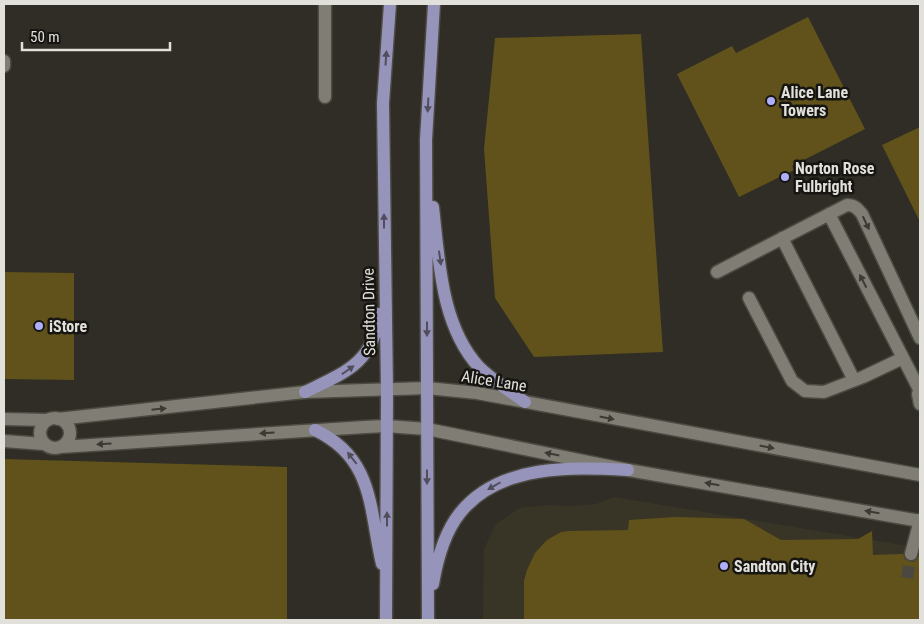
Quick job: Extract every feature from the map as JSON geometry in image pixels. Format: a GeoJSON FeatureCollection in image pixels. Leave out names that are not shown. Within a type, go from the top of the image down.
{"type":"FeatureCollection","features":[{"type":"Feature","properties":{"kind":"main road","name":"Sandton Drive"},"geometry":{"type":"LineString","coordinates":[[386,620],[387,390],[383,103],[390,4]]}},
{"type":"Feature","properties":{"kind":"main road"},"geometry":{"type":"LineString","coordinates":[[427,615],[426,140],[434,4]]}},
{"type":"Feature","properties":{"kind":"main road"},"geometry":{"type":"LineString","coordinates":[[426,140],[443,288],[452,322],[464,347],[480,367],[524,402]]}},
{"type":"Feature","properties":{"kind":"main road"},"geometry":{"type":"LineString","coordinates":[[305,392],[351,369],[359,362],[370,346],[378,331],[384,270]]}},
{"type":"Feature","properties":{"kind":"main road"},"geometry":{"type":"LineString","coordinates":[[315,430],[330,437],[341,446],[360,469],[366,486],[387,588]]}},
{"type":"Feature","properties":{"kind":"main road"},"geometry":{"type":"LineString","coordinates":[[427,615],[436,565],[446,536],[459,514],[472,500],[498,483],[523,475],[581,467],[628,470]]}},
{"type":"Feature","properties":{"kind":"street"},"geometry":{"type":"LineString","coordinates":[[325,4],[325,97]]}},
{"type":"Feature","properties":{"kind":"street"},"geometry":{"type":"LineString","coordinates":[[4,60],[4,66]]}},
{"type":"Feature","properties":{"kind":"street"},"geometry":{"type":"LineString","coordinates":[[717,272],[847,205],[852,205],[862,214],[920,338]]}},
{"type":"Feature","properties":{"kind":"street"},"geometry":{"type":"LineString","coordinates":[[829,214],[920,388],[918,399],[920,404]]}},
{"type":"Feature","properties":{"kind":"street"},"geometry":{"type":"LineString","coordinates":[[782,238],[859,378]]}},
{"type":"Feature","properties":{"kind":"street"},"geometry":{"type":"LineString","coordinates":[[749,298],[792,381],[805,391],[824,392],[903,358]]}},
{"type":"Feature","properties":{"kind":"street","name":"Alice Lane"},"geometry":{"type":"LineString","coordinates":[[4,419],[53,419],[305,392],[427,388],[477,393],[920,475]]}},
{"type":"Feature","properties":{"kind":"street"},"geometry":{"type":"LineString","coordinates":[[44,444],[40,430],[44,422],[53,419],[66,424],[70,432],[68,441],[61,447]]}},
{"type":"Feature","properties":{"kind":"street"},"geometry":{"type":"LineString","coordinates":[[4,441],[44,444],[52,448],[386,426],[426,429],[628,470],[920,520],[911,554]]}},
{"type":"Feature","properties":{"kind":"shaded area","name":"Sandton City"},"geometry":{"type":"Polygon","coordinates":[[[614,497],[920,548],[920,620],[483,620],[484,549],[496,524],[520,508],[545,505],[575,506],[596,504],[614,497]]]}},
{"type":"Feature","properties":{"kind":"building","name":"Alice Lane Towers"},"geometry":{"type":"Polygon","coordinates":[[[808,17],[865,129],[792,166],[794,170],[739,197],[677,74],[732,46],[736,53],[808,17]]]}},
{"type":"Feature","properties":{"kind":"building"},"geometry":{"type":"Polygon","coordinates":[[[641,34],[663,352],[534,357],[495,298],[484,149],[495,38],[641,34]]]}},
{"type":"Feature","properties":{"kind":"building"},"geometry":{"type":"Polygon","coordinates":[[[920,127],[920,222],[882,145],[920,127]]]}},
{"type":"Feature","properties":{"kind":"building","name":"iStore"},"geometry":{"type":"Polygon","coordinates":[[[4,272],[74,273],[74,380],[4,379],[4,272]]]}},
{"type":"Feature","properties":{"kind":"building"},"geometry":{"type":"Polygon","coordinates":[[[4,459],[287,467],[287,620],[4,620],[4,459]]]}},
{"type":"Feature","properties":{"kind":"building","name":"Sandton City"},"geometry":{"type":"Polygon","coordinates":[[[676,517],[744,519],[781,540],[858,539],[872,531],[873,555],[903,554],[906,560],[913,562],[920,554],[920,620],[524,620],[524,581],[527,570],[535,553],[547,540],[561,532],[628,530],[629,520],[676,517]]]}},
{"type":"Feature","properties":{"kind":"tunnel"},"geometry":{"type":"LineString","coordinates":[[907,578],[911,554]]}},
{"type":"Feature","properties":{"kind":"place","name":"Alice Lane Towers"},"geometry":{"type":"Point","coordinates":[771,101]}},
{"type":"Feature","properties":{"kind":"place","name":"Norton Rose Fulbright"},"geometry":{"type":"Point","coordinates":[785,177]}},
{"type":"Feature","properties":{"kind":"place","name":"iStore"},"geometry":{"type":"Point","coordinates":[39,326]}},
{"type":"Feature","properties":{"kind":"place","name":"Sandton City"},"geometry":{"type":"Point","coordinates":[724,566]}}]}
